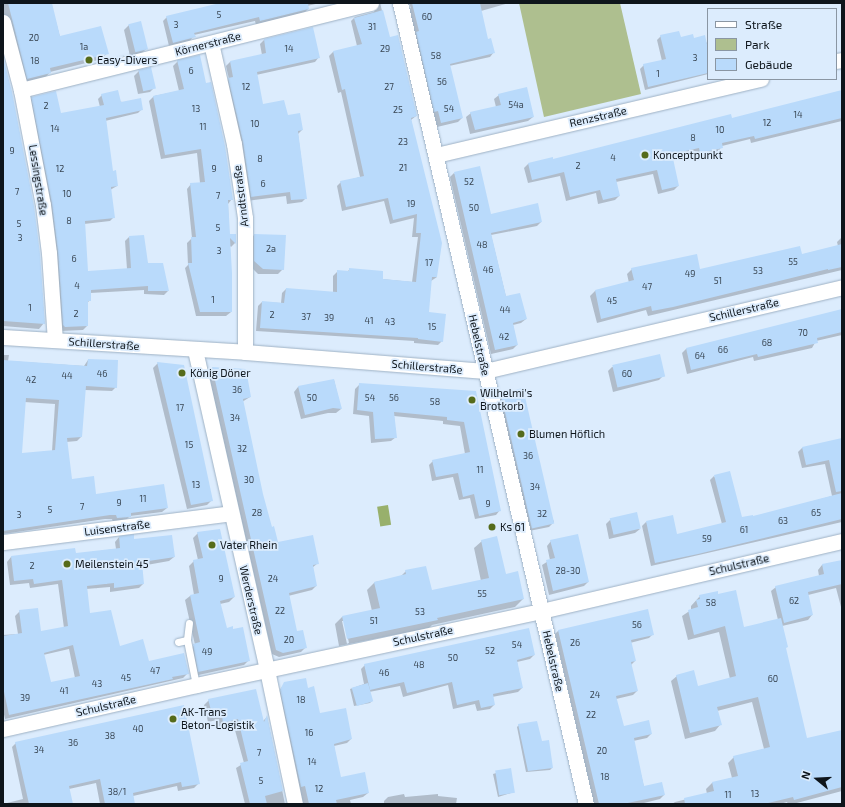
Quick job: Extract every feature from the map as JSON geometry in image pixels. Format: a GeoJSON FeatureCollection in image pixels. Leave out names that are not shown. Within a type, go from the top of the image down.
{"type":"FeatureCollection","features":[{"type":"Feature","properties":{"kind":"street","name":"Körnerstraße"},"geometry":{"type":"LineString","coordinates":[[21,90],[371,3]]}},
{"type":"Feature","properties":{"kind":"street","name":"Hebelstraße"},"geometry":{"type":"LineString","coordinates":[[400,3],[586,804]]}},
{"type":"Feature","properties":{"kind":"street","name":"Lessingstraße"},"geometry":{"type":"LineString","coordinates":[[3,22],[21,90],[43,205],[49,253],[55,340]]}},
{"type":"Feature","properties":{"kind":"street","name":"Arndtstraße"},"geometry":{"type":"LineString","coordinates":[[211,43],[234,144],[245,218],[245,352]]}},
{"type":"Feature","properties":{"kind":"street","name":"Renzstraße"},"geometry":{"type":"LineString","coordinates":[[436,155],[757,80]]}},
{"type":"Feature","properties":{"kind":"street","name":"Schillerstraße"},"geometry":{"type":"LineString","coordinates":[[3,337],[245,352],[485,371],[842,287]]}},
{"type":"Feature","properties":{"kind":"street","name":"Werderstraße"},"geometry":{"type":"LineString","coordinates":[[195,350],[296,804]]}},
{"type":"Feature","properties":{"kind":"street","name":"Luisenstraße"},"geometry":{"type":"LineString","coordinates":[[3,542],[231,513]]}},
{"type":"Feature","properties":{"kind":"street","name":"Schulstraße"},"geometry":{"type":"LineString","coordinates":[[3,729],[196,685],[541,611],[842,541]]}},
{"type":"Feature","properties":{"kind":"lane"},"geometry":{"type":"LineString","coordinates":[[189,622],[187,640],[196,685]]}},
{"type":"Feature","properties":{"kind":"lane"},"geometry":{"type":"LineString","coordinates":[[178,642],[187,640]]}},
{"type":"Feature","properties":{"kind":"green space"},"geometry":{"type":"Polygon","coordinates":[[[519,3],[620,3],[641,94],[544,117],[519,3]]]}},
{"type":"Feature","properties":{"kind":"shaded area"},"geometry":{"type":"Polygon","coordinates":[[[388,505],[391,525],[380,526],[377,507],[388,505]]]}},
{"type":"Feature","properties":{"kind":"building"},"geometry":{"type":"Polygon","coordinates":[[[8,3],[52,3],[60,36],[101,26],[109,54],[50,68],[51,73],[27,79],[8,3]]]}},
{"type":"Feature","properties":{"kind":"building"},"geometry":{"type":"Polygon","coordinates":[[[220,3],[308,3],[309,9],[260,21],[259,17],[194,33],[196,37],[173,43],[166,16],[220,3]]]}},
{"type":"Feature","properties":{"kind":"building"},"geometry":{"type":"Polygon","coordinates":[[[412,3],[480,3],[488,39],[491,38],[495,53],[450,64],[463,118],[441,123],[438,111],[434,112],[416,32],[419,31],[412,3]]]}},
{"type":"Feature","properties":{"kind":"building"},"geometry":{"type":"Polygon","coordinates":[[[383,10],[390,37],[398,35],[417,116],[411,118],[442,243],[437,277],[432,277],[429,312],[446,314],[443,342],[418,338],[260,328],[262,301],[284,303],[286,288],[337,292],[337,270],[349,271],[349,268],[383,271],[383,279],[416,282],[421,233],[416,233],[417,214],[393,220],[388,198],[346,207],[340,181],[364,176],[345,89],[342,90],[333,51],[362,44],[354,18],[383,10]]]}},
{"type":"Feature","properties":{"kind":"building"},"geometry":{"type":"Polygon","coordinates":[[[141,21],[148,49],[135,52],[128,24],[141,21]]]}},
{"type":"Feature","properties":{"kind":"building"},"geometry":{"type":"Polygon","coordinates":[[[313,27],[320,58],[257,72],[263,104],[284,100],[288,115],[300,113],[303,130],[298,131],[307,199],[291,200],[290,192],[251,197],[243,142],[228,78],[233,77],[230,61],[266,53],[264,39],[313,27]]]}},
{"type":"Feature","properties":{"kind":"building"},"geometry":{"type":"Polygon","coordinates":[[[679,31],[681,37],[693,34],[694,38],[705,35],[707,44],[707,73],[648,87],[643,64],[666,59],[660,35],[679,31]]]}},
{"type":"Feature","properties":{"kind":"building"},"geometry":{"type":"Polygon","coordinates":[[[200,55],[206,83],[211,82],[225,146],[233,200],[228,200],[230,234],[236,234],[236,244],[230,238],[232,312],[200,312],[188,263],[192,263],[191,237],[196,237],[190,183],[205,182],[201,149],[165,155],[153,96],[184,89],[177,60],[200,55]]]}},
{"type":"Feature","properties":{"kind":"building"},"geometry":{"type":"Polygon","coordinates":[[[3,57],[12,92],[34,206],[40,254],[45,324],[3,321],[3,57]]]}},
{"type":"Feature","properties":{"kind":"building"},"geometry":{"type":"Polygon","coordinates":[[[151,67],[156,88],[143,91],[138,70],[151,67]]]}},
{"type":"Feature","properties":{"kind":"building"},"geometry":{"type":"Polygon","coordinates":[[[527,87],[534,117],[475,130],[470,112],[501,105],[498,94],[527,87]]]}},
{"type":"Feature","properties":{"kind":"building"},"geometry":{"type":"Polygon","coordinates":[[[118,90],[121,102],[141,98],[143,110],[106,118],[113,171],[116,170],[118,186],[111,187],[115,218],[85,221],[88,271],[131,268],[129,236],[144,235],[148,263],[163,263],[169,291],[148,291],[148,286],[91,290],[91,301],[88,301],[88,326],[65,327],[63,325],[58,252],[52,204],[31,97],[56,91],[61,113],[104,105],[101,94],[118,90]]]}},
{"type":"Feature","properties":{"kind":"building"},"geometry":{"type":"Polygon","coordinates":[[[842,90],[842,118],[755,139],[754,136],[722,143],[723,148],[700,153],[699,148],[672,154],[679,186],[662,190],[657,170],[616,179],[620,196],[603,200],[600,190],[570,197],[564,172],[532,180],[528,163],[553,157],[553,159],[731,114],[732,118],[842,90]]]}},
{"type":"Feature","properties":{"kind":"building"},"geometry":{"type":"Polygon","coordinates":[[[480,166],[491,214],[538,203],[542,222],[491,233],[506,296],[520,293],[527,319],[513,323],[518,345],[495,350],[454,172],[480,166]]]}},
{"type":"Feature","properties":{"kind":"building"},"geometry":{"type":"Polygon","coordinates":[[[254,234],[286,235],[284,270],[263,269],[254,261],[254,234]]]}},
{"type":"Feature","properties":{"kind":"building"},"geometry":{"type":"Polygon","coordinates":[[[842,244],[842,267],[828,269],[673,307],[652,311],[651,306],[601,319],[595,290],[634,280],[631,268],[697,254],[700,269],[800,246],[802,254],[842,244]]]}},
{"type":"Feature","properties":{"kind":"building"},"geometry":{"type":"Polygon","coordinates":[[[842,309],[842,332],[817,338],[818,343],[758,357],[757,354],[691,370],[686,348],[842,309]]]}},
{"type":"Feature","properties":{"kind":"building"},"geometry":{"type":"Polygon","coordinates":[[[660,354],[665,376],[617,387],[612,365],[660,354]]]}},
{"type":"Feature","properties":{"kind":"building"},"geometry":{"type":"Polygon","coordinates":[[[88,359],[118,360],[117,388],[86,386],[82,437],[67,438],[72,479],[94,476],[96,494],[164,484],[168,508],[131,513],[131,517],[117,518],[116,515],[110,515],[3,531],[3,360],[87,366],[88,359]],[[26,398],[22,453],[55,450],[59,400],[26,398]]]}},
{"type":"Feature","properties":{"kind":"building"},"geometry":{"type":"Polygon","coordinates":[[[157,362],[184,365],[213,501],[191,505],[157,362]]]}},
{"type":"Feature","properties":{"kind":"building"},"geometry":{"type":"Polygon","coordinates":[[[212,367],[246,369],[251,397],[243,399],[263,494],[272,527],[274,526],[278,542],[313,535],[319,564],[313,565],[317,586],[289,593],[297,631],[303,630],[307,648],[283,653],[276,650],[212,367]]]}},
{"type":"Feature","properties":{"kind":"building"},"geometry":{"type":"Polygon","coordinates":[[[334,379],[342,409],[333,408],[305,415],[298,386],[334,379]]]}},
{"type":"Feature","properties":{"kind":"building"},"geometry":{"type":"Polygon","coordinates":[[[359,383],[476,391],[501,511],[479,516],[474,494],[463,497],[458,473],[436,477],[432,460],[470,452],[464,422],[447,420],[447,417],[394,412],[397,438],[375,439],[373,412],[357,410],[359,383]]]}},
{"type":"Feature","properties":{"kind":"building"},"geometry":{"type":"Polygon","coordinates":[[[523,388],[554,523],[532,529],[501,393],[523,388]]]}},
{"type":"Feature","properties":{"kind":"building"},"geometry":{"type":"Polygon","coordinates":[[[842,438],[842,491],[836,492],[829,460],[806,465],[802,447],[842,438]]]}},
{"type":"Feature","properties":{"kind":"building"},"geometry":{"type":"Polygon","coordinates":[[[730,471],[742,517],[753,516],[842,493],[842,519],[655,563],[646,521],[673,515],[677,534],[726,522],[714,475],[730,471]]]}},
{"type":"Feature","properties":{"kind":"building"},"geometry":{"type":"Polygon","coordinates":[[[637,512],[641,529],[614,535],[610,518],[637,512]]]}},
{"type":"Feature","properties":{"kind":"building"},"geometry":{"type":"Polygon","coordinates":[[[220,529],[235,597],[220,601],[227,628],[233,626],[233,629],[243,627],[250,661],[198,672],[193,644],[200,642],[190,595],[199,593],[193,560],[203,558],[197,532],[220,529]]]}},
{"type":"Feature","properties":{"kind":"building"},"geometry":{"type":"Polygon","coordinates":[[[134,534],[134,539],[172,535],[175,557],[142,562],[144,584],[114,588],[114,583],[87,586],[90,613],[111,610],[120,646],[143,639],[149,661],[184,653],[189,674],[172,677],[173,679],[9,715],[3,687],[3,636],[22,633],[19,610],[38,608],[41,631],[68,626],[62,580],[34,584],[33,579],[14,581],[11,556],[75,548],[76,553],[120,548],[119,536],[134,534]],[[73,645],[44,653],[51,682],[80,676],[73,645]]]}},
{"type":"Feature","properties":{"kind":"building"},"geometry":{"type":"Polygon","coordinates":[[[578,534],[589,582],[553,591],[546,560],[555,558],[550,540],[578,534]]]}},
{"type":"Feature","properties":{"kind":"building"},"geometry":{"type":"Polygon","coordinates":[[[497,536],[506,574],[518,571],[524,599],[437,618],[438,620],[347,639],[342,616],[380,608],[374,582],[406,574],[405,570],[426,566],[432,590],[489,578],[481,540],[497,536]]]}},
{"type":"Feature","properties":{"kind":"building"},"geometry":{"type":"Polygon","coordinates":[[[842,560],[842,584],[808,592],[813,615],[784,623],[775,586],[824,574],[822,564],[842,560]]]}},
{"type":"Feature","properties":{"kind":"building"},"geometry":{"type":"Polygon","coordinates":[[[736,590],[744,627],[781,618],[788,647],[786,648],[807,738],[842,730],[842,787],[794,800],[793,797],[764,804],[685,804],[684,798],[714,791],[712,782],[738,776],[733,756],[770,747],[758,697],[717,707],[722,725],[690,733],[676,675],[694,670],[698,686],[736,676],[725,626],[694,635],[688,610],[698,607],[696,600],[700,599],[699,595],[718,591],[718,594],[736,590]]]}},
{"type":"Feature","properties":{"kind":"building"},"geometry":{"type":"Polygon","coordinates":[[[648,609],[654,635],[631,640],[636,661],[631,662],[638,691],[616,696],[624,726],[649,720],[652,734],[634,738],[644,786],[662,782],[665,795],[623,804],[599,804],[558,630],[648,609]]]}},
{"type":"Feature","properties":{"kind":"building"},"geometry":{"type":"Polygon","coordinates":[[[529,628],[535,655],[517,660],[523,688],[493,694],[495,705],[481,708],[479,700],[457,705],[452,682],[407,693],[404,682],[370,690],[364,664],[529,628]]]}},
{"type":"Feature","properties":{"kind":"building"},"geometry":{"type":"Polygon","coordinates":[[[306,678],[308,688],[314,686],[320,713],[346,708],[352,739],[334,744],[341,777],[365,772],[369,793],[336,800],[337,804],[309,804],[305,786],[301,787],[280,690],[284,682],[306,678]]]}},
{"type":"Feature","properties":{"kind":"building"},"geometry":{"type":"Polygon","coordinates":[[[368,683],[373,701],[357,706],[352,688],[368,683]]]}},
{"type":"Feature","properties":{"kind":"building"},"geometry":{"type":"Polygon","coordinates":[[[256,689],[264,722],[267,715],[283,791],[265,796],[267,804],[250,804],[240,763],[248,761],[238,719],[223,723],[222,716],[213,718],[208,699],[256,689]]]}},
{"type":"Feature","properties":{"kind":"building"},"geometry":{"type":"Polygon","coordinates":[[[184,705],[200,784],[182,787],[181,782],[133,793],[135,804],[105,804],[100,779],[69,786],[73,804],[29,804],[15,742],[184,705]]]}},
{"type":"Feature","properties":{"kind":"building"},"geometry":{"type":"Polygon","coordinates":[[[537,721],[542,741],[549,740],[553,768],[528,771],[518,724],[537,721]]]}},
{"type":"Feature","properties":{"kind":"building"},"geometry":{"type":"Polygon","coordinates":[[[511,768],[515,793],[499,795],[495,771],[511,768]]]}},
{"type":"Feature","properties":{"kind":"place","name":"Easy-Divers"},"geometry":{"type":"Point","coordinates":[89,60]}},
{"type":"Feature","properties":{"kind":"place","name":"Konceptpunkt"},"geometry":{"type":"Point","coordinates":[645,155]}},
{"type":"Feature","properties":{"kind":"place","name":"König Döner"},"geometry":{"type":"Point","coordinates":[182,373]}},
{"type":"Feature","properties":{"kind":"place","name":"Wilhelmi's Brotkorb"},"geometry":{"type":"Point","coordinates":[472,400]}},
{"type":"Feature","properties":{"kind":"place","name":"Blumen Höflich"},"geometry":{"type":"Point","coordinates":[521,434]}},
{"type":"Feature","properties":{"kind":"place","name":"Ks 61"},"geometry":{"type":"Point","coordinates":[492,527]}},
{"type":"Feature","properties":{"kind":"place","name":"Vater Rhein"},"geometry":{"type":"Point","coordinates":[212,545]}},
{"type":"Feature","properties":{"kind":"place","name":"Meilenstein 45"},"geometry":{"type":"Point","coordinates":[67,564]}},
{"type":"Feature","properties":{"kind":"place","name":"AK-Trans Beton-Logistik"},"geometry":{"type":"Point","coordinates":[173,719]}}]}
